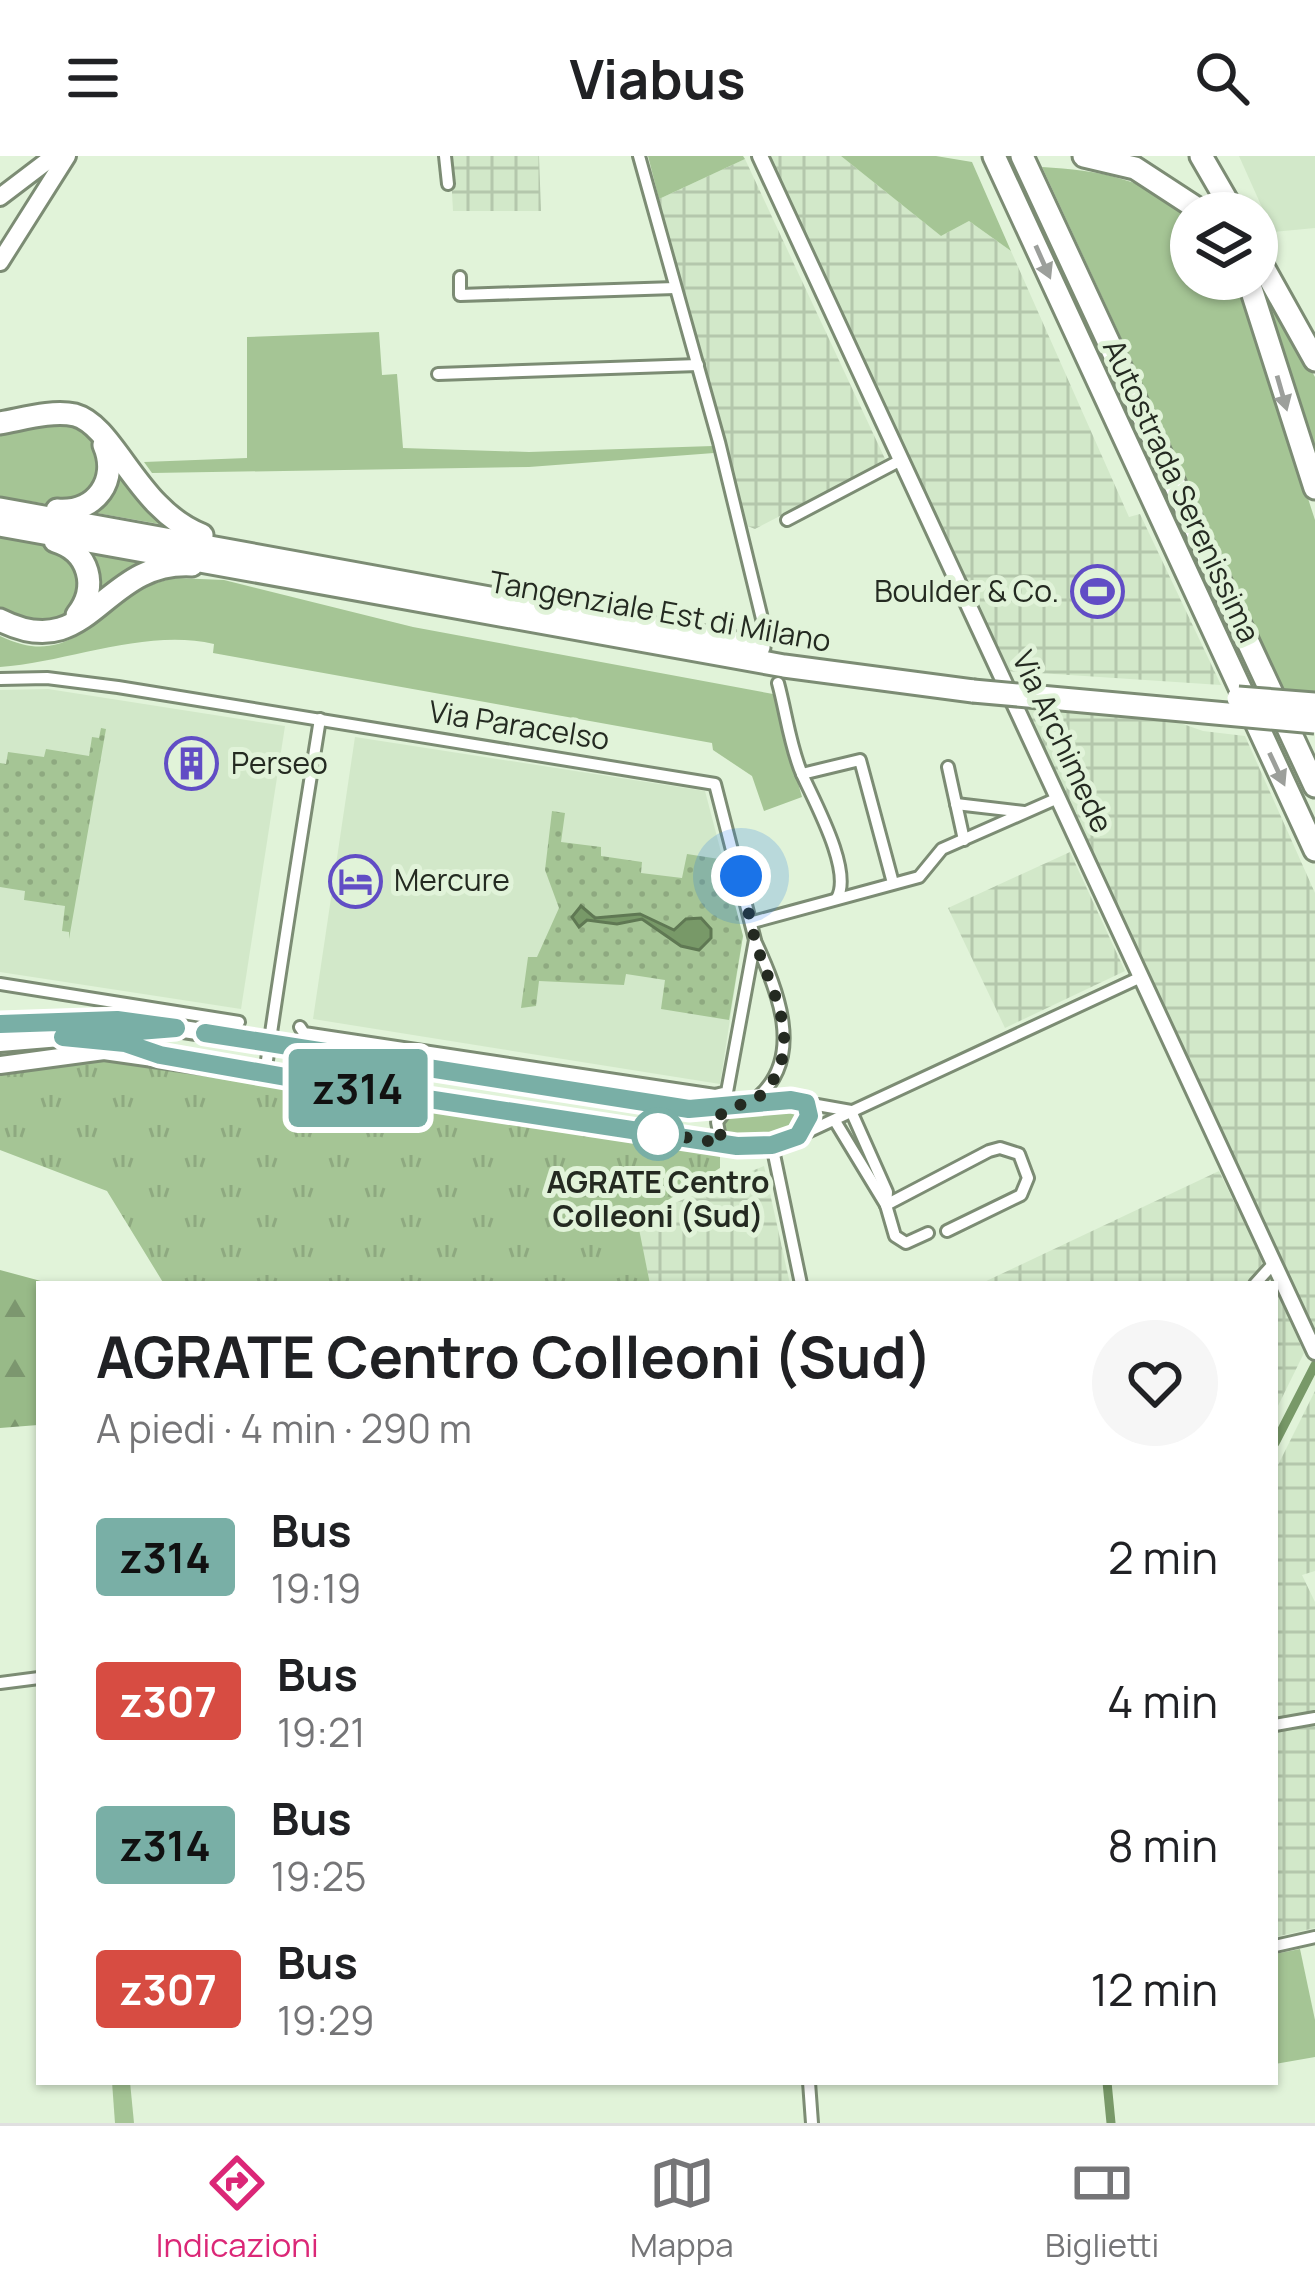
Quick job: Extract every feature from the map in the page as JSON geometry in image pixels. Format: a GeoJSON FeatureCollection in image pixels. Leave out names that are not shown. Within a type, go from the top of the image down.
{"type":"FeatureCollection","features":[{"type":"Feature","properties":{"kind":"highway","name":"Autostrada Serenissima"},"geometry":{"type":"LineString","coordinates":[[991,156],[1315,850]]}},
{"type":"Feature","properties":{"kind":"highway","name":"Autostrada Serenissima"},"geometry":{"type":"LineString","coordinates":[[1022,156],[1315,786]]}},
{"type":"Feature","properties":{"kind":"highway"},"geometry":{"type":"LineString","coordinates":[[1084,156],[1136,168],[1172,192]]}},
{"type":"Feature","properties":{"kind":"highway"},"geometry":{"type":"LineString","coordinates":[[1138,156],[1184,179],[1199,192]]}},
{"type":"Feature","properties":{"kind":"highway"},"geometry":{"type":"LineString","coordinates":[[1202,156],[1222,192]]}},
{"type":"Feature","properties":{"kind":"highway"},"geometry":{"type":"LineString","coordinates":[[1278,294],[1315,360]]}},
{"type":"Feature","properties":{"kind":"highway"},"geometry":{"type":"LineString","coordinates":[[1255,300],[1315,488]]}},
{"type":"Feature","properties":{"kind":"highway"},"geometry":{"type":"LineString","coordinates":[[0,425],[63,414],[82,418],[98,429],[139,488],[165,514],[197,533],[277,565]]}},
{"type":"Feature","properties":{"kind":"highway"},"geometry":{"type":"LineString","coordinates":[[0,425],[76,421],[100,439],[110,464],[104,488],[81,508],[0,508]]}},
{"type":"Feature","properties":{"kind":"highway","name":"Tangenziale Est di Milano"},"geometry":{"type":"LineString","coordinates":[[0,508],[277,565]]}},
{"type":"Feature","properties":{"kind":"highway","name":"Tangenziale Est di Milano"},"geometry":{"type":"LineString","coordinates":[[0,525],[277,565],[973,686],[1315,722]]}},
{"type":"Feature","properties":{"kind":"highway"},"geometry":{"type":"LineString","coordinates":[[0,617],[28,628],[52,629],[72,620],[86,602],[88,575],[79,554],[26,528]]}},
{"type":"Feature","properties":{"kind":"highway"},"geometry":{"type":"LineString","coordinates":[[0,617],[32,634],[60,632],[122,584],[183,564],[277,565]]}},
{"type":"Feature","properties":{"kind":"highway","name":"Tangenziale Est di Milano"},"geometry":{"type":"LineString","coordinates":[[973,686],[1315,704]]}},
{"type":"Feature","properties":{"kind":"main road"},"geometry":{"type":"LineString","coordinates":[[0,195],[54,156]]}},
{"type":"Feature","properties":{"kind":"main road"},"geometry":{"type":"LineString","coordinates":[[0,247],[67,156]]}},
{"type":"Feature","properties":{"kind":"main road"},"geometry":{"type":"LineString","coordinates":[[0,262],[67,156]]}},
{"type":"Feature","properties":{"kind":"main road"},"geometry":{"type":"LineString","coordinates":[[0,1024],[117,1020],[269,1042]]}},
{"type":"Feature","properties":{"kind":"main road"},"geometry":{"type":"LineString","coordinates":[[0,1043],[176,1028]]}},
{"type":"Feature","properties":{"kind":"main road"},"geometry":{"type":"LineString","coordinates":[[63,1037],[125,1043],[160,1055]]}},
{"type":"Feature","properties":{"kind":"main road"},"geometry":{"type":"LineString","coordinates":[[0,1065],[97,1051],[160,1055],[265,1074]]}},
{"type":"Feature","properties":{"kind":"street"},"geometry":{"type":"LineString","coordinates":[[445,156],[448,184]]}},
{"type":"Feature","properties":{"kind":"street"},"geometry":{"type":"LineString","coordinates":[[639,156],[765,631]]}},
{"type":"Feature","properties":{"kind":"street","name":"Via Archimede"},"geometry":{"type":"LineString","coordinates":[[760,156],[1313,1348]]}},
{"type":"Feature","properties":{"kind":"street"},"geometry":{"type":"LineString","coordinates":[[460,277],[460,296],[675,288]]}},
{"type":"Feature","properties":{"kind":"street"},"geometry":{"type":"LineString","coordinates":[[438,374],[698,365]]}},
{"type":"Feature","properties":{"kind":"street"},"geometry":{"type":"LineString","coordinates":[[788,520],[901,460]]}},
{"type":"Feature","properties":{"kind":"street","name":"Via Paracelso"},"geometry":{"type":"LineString","coordinates":[[0,679],[47,678],[704,778],[721,794],[755,940],[727,1092],[715,1095],[328,1036],[299,1027]]}},
{"type":"Feature","properties":{"kind":"street"},"geometry":{"type":"LineString","coordinates":[[778,683],[802,774],[817,798],[836,861],[842,883],[837,898]]}},
{"type":"Feature","properties":{"kind":"street"},"geometry":{"type":"LineString","coordinates":[[320,719],[265,1074],[721,1143],[772,1145],[835,1121],[1141,976]]}},
{"type":"Feature","properties":{"kind":"street"},"geometry":{"type":"LineString","coordinates":[[802,774],[860,760],[892,884]]}},
{"type":"Feature","properties":{"kind":"street"},"geometry":{"type":"LineString","coordinates":[[948,766],[964,840]]}},
{"type":"Feature","properties":{"kind":"street"},"geometry":{"type":"LineString","coordinates":[[753,922],[919,877],[942,849],[1058,797]]}},
{"type":"Feature","properties":{"kind":"street"},"geometry":{"type":"LineString","coordinates":[[956,805],[1025,812]]}},
{"type":"Feature","properties":{"kind":"street"},"geometry":{"type":"LineString","coordinates":[[754,1100],[768,1088],[777,1066],[785,1021],[755,940]]}},
{"type":"Feature","properties":{"kind":"street"},"geometry":{"type":"LineString","coordinates":[[0,984],[239,1022]]}},
{"type":"Feature","properties":{"kind":"street"},"geometry":{"type":"LineString","coordinates":[[269,1042],[689,1109],[791,1100],[851,1111]]}},
{"type":"Feature","properties":{"kind":"street"},"geometry":{"type":"LineString","coordinates":[[777,1066],[791,1100]]}},
{"type":"Feature","properties":{"kind":"street"},"geometry":{"type":"LineString","coordinates":[[798,1136],[807,1128],[806,1103]]}},
{"type":"Feature","properties":{"kind":"street"},"geometry":{"type":"LineString","coordinates":[[721,1143],[717,1122],[727,1109]]}},
{"type":"Feature","properties":{"kind":"street"},"geometry":{"type":"LineString","coordinates":[[851,1111],[887,1192],[886,1205]]}},
{"type":"Feature","properties":{"kind":"street"},"geometry":{"type":"LineString","coordinates":[[835,1121],[886,1205],[895,1237],[906,1243],[928,1233]]}},
{"type":"Feature","properties":{"kind":"street"},"geometry":{"type":"LineString","coordinates":[[772,1145],[800,1281]]}},
{"type":"Feature","properties":{"kind":"street"},"geometry":{"type":"LineString","coordinates":[[886,1205],[989,1151],[1000,1148],[1018,1154],[1028,1178],[1021,1196],[947,1231]]}},
{"type":"Feature","properties":{"kind":"street"},"geometry":{"type":"LineString","coordinates":[[1258,1281],[1274,1263]]}},
{"type":"Feature","properties":{"kind":"street"},"geometry":{"type":"LineString","coordinates":[[0,1683],[36,1678]]}},
{"type":"Feature","properties":{"kind":"street"},"geometry":{"type":"LineString","coordinates":[[1278,1724],[1315,1718]]}},
{"type":"Feature","properties":{"kind":"street"},"geometry":{"type":"LineString","coordinates":[[1281,1944],[1315,1937]]}},
{"type":"Feature","properties":{"kind":"street"},"geometry":{"type":"LineString","coordinates":[[809,2085],[812,2123]]}},
{"type":"Feature","properties":{"kind":"shaded area"},"geometry":{"type":"Polygon","coordinates":[[[450,156],[539,156],[541,211],[453,211],[450,156]]]}},
{"type":"Feature","properties":{"kind":"shaded area"},"geometry":{"type":"Polygon","coordinates":[[[768,156],[841,156],[941,236],[969,221],[1011,251],[1129,517],[1140,514],[1221,685],[1007,671],[768,156]]]}},
{"type":"Feature","properties":{"kind":"shaded area"},"geometry":{"type":"Polygon","coordinates":[[[1239,156],[1315,156],[1315,228],[1278,232],[1278,192],[1255,192],[1239,156]]]}},
{"type":"Feature","properties":{"kind":"shaded area"},"geometry":{"type":"Polygon","coordinates":[[[745,159],[886,461],[755,529],[745,525],[659,199],[745,159]]]}},
{"type":"Feature","properties":{"kind":"shaded area"},"geometry":{"type":"Polygon","coordinates":[[[48,689],[285,726],[241,1009],[0,972],[0,690],[48,689]]]}},
{"type":"Feature","properties":{"kind":"shaded area"},"geometry":{"type":"Polygon","coordinates":[[[1025,708],[1163,717],[1203,731],[1245,736],[1315,893],[1315,1332],[1025,708]]]}},
{"type":"Feature","properties":{"kind":"shaded area"},"geometry":{"type":"Polygon","coordinates":[[[355,737],[705,791],[743,936],[720,1084],[313,1019],[355,737]]]}},
{"type":"Feature","properties":{"kind":"shaded area"},"geometry":{"type":"Polygon","coordinates":[[[1070,852],[1125,971],[1005,1028],[948,908],[1070,852]]]}},
{"type":"Feature","properties":{"kind":"shaded area"},"geometry":{"type":"Polygon","coordinates":[[[581,906],[595,918],[640,914],[674,930],[686,919],[701,918],[711,929],[711,938],[699,950],[681,946],[642,919],[617,924],[587,920],[579,927],[572,917],[581,906]]]}},
{"type":"Feature","properties":{"kind":"shaded area"},"geometry":{"type":"Polygon","coordinates":[[[764,1166],[789,1281],[649,1281],[636,1219],[764,1166]]]}},
{"type":"Feature","properties":{"kind":"shaded area"},"geometry":{"type":"Polygon","coordinates":[[[1219,1171],[1273,1281],[986,1281],[1219,1171]]]}},
{"type":"Feature","properties":{"kind":"shaded area"},"geometry":{"type":"Polygon","coordinates":[[[1278,1294],[1304,1353],[1278,1406],[1278,1294]]]}},
{"type":"Feature","properties":{"kind":"shaded area"},"geometry":{"type":"Polygon","coordinates":[[[1315,1391],[1315,1571],[1302,1575],[1315,1602],[1315,1928],[1278,1936],[1278,1465],[1315,1391]]]}},
{"type":"Feature","properties":{"kind":"green space"},"geometry":{"type":"Polygon","coordinates":[[[648,156],[743,156],[745,159],[659,199],[648,156]]]}},
{"type":"Feature","properties":{"kind":"green space"},"geometry":{"type":"Polygon","coordinates":[[[841,156],[936,156],[972,162],[1011,251],[969,221],[941,236],[841,156]]]}},
{"type":"Feature","properties":{"kind":"green space"},"geometry":{"type":"Polygon","coordinates":[[[1042,167],[1102,174],[1140,185],[1170,201],[1170,300],[1244,300],[1315,520],[1315,691],[1284,690],[1042,167]]]}},
{"type":"Feature","properties":{"kind":"green space"},"geometry":{"type":"Polygon","coordinates":[[[1262,300],[1271,300],[1315,377],[1315,476],[1262,300]]]}},
{"type":"Feature","properties":{"kind":"green space"},"geometry":{"type":"Polygon","coordinates":[[[379,332],[382,375],[397,374],[403,448],[529,452],[713,446],[714,453],[529,467],[152,473],[144,462],[247,458],[247,337],[379,332]]]}},
{"type":"Feature","properties":{"kind":"green space"},"geometry":{"type":"Polygon","coordinates":[[[61,424],[79,427],[101,447],[98,489],[63,506],[0,497],[0,433],[61,424]]]}},
{"type":"Feature","properties":{"kind":"green space"},"geometry":{"type":"Polygon","coordinates":[[[117,466],[167,524],[91,512],[117,466]]]}},
{"type":"Feature","properties":{"kind":"green space"},"geometry":{"type":"Polygon","coordinates":[[[0,537],[62,547],[84,577],[72,615],[34,625],[0,609],[0,537]]]}},
{"type":"Feature","properties":{"kind":"green space"},"geometry":{"type":"Polygon","coordinates":[[[84,549],[165,563],[99,595],[84,549]]]}},
{"type":"Feature","properties":{"kind":"green space"},"geometry":{"type":"Polygon","coordinates":[[[176,578],[224,580],[413,627],[773,694],[802,797],[764,811],[752,776],[713,750],[712,743],[213,653],[214,644],[162,640],[0,667],[0,636],[52,646],[91,626],[128,598],[176,578]]]}},
{"type":"Feature","properties":{"kind":"green space"},"geometry":{"type":"Polygon","coordinates":[[[101,728],[106,729],[69,939],[69,932],[62,931],[65,906],[24,900],[25,891],[0,887],[0,763],[6,764],[8,752],[44,757],[46,749],[89,756],[92,737],[99,738],[101,728]]]}},
{"type":"Feature","properties":{"kind":"green space"},"geometry":{"type":"Polygon","coordinates":[[[552,811],[565,813],[561,842],[601,847],[601,856],[642,862],[641,873],[682,878],[687,854],[719,859],[722,854],[743,936],[729,1020],[661,1009],[665,980],[626,974],[624,985],[539,981],[536,1006],[521,1008],[528,957],[537,957],[559,908],[545,870],[552,811]]]}},
{"type":"Feature","properties":{"kind":"green space"},"geometry":{"type":"Polygon","coordinates":[[[97,1060],[720,1155],[720,1168],[637,1219],[649,1281],[162,1281],[107,1191],[0,1150],[0,1075],[97,1060]]]}},
{"type":"Feature","properties":{"kind":"green space"},"geometry":{"type":"Polygon","coordinates":[[[761,1105],[799,1106],[804,1125],[763,1140],[728,1136],[723,1124],[730,1115],[761,1105]]]}},
{"type":"Feature","properties":{"kind":"green space"},"geometry":{"type":"Polygon","coordinates":[[[0,1270],[41,1281],[36,1281],[36,1425],[0,1428],[0,1270]]]}},
{"type":"Feature","properties":{"kind":"green space"},"geometry":{"type":"Polygon","coordinates":[[[1300,1949],[1315,2020],[1315,2057],[1278,2063],[1278,1953],[1300,1949]]]}},
{"type":"Feature","properties":{"kind":"green space"},"geometry":{"type":"Polygon","coordinates":[[[112,2085],[130,2085],[134,2123],[115,2123],[112,2085]]]}},
{"type":"Feature","properties":{"kind":"waterway"},"geometry":{"type":"LineString","coordinates":[[1278,1437],[1315,1365]]}},
{"type":"Feature","properties":{"kind":"waterway"},"geometry":{"type":"LineString","coordinates":[[1107,2085],[1111,2123]]}},
{"type":"Feature","properties":{"kind":"bus line","name":"z314"},"geometry":{"type":"LineString","coordinates":[[0,1024],[117,1020],[176,1028],[63,1037],[125,1043],[160,1055],[303,1080],[737,1146],[772,1145],[798,1136],[807,1128],[809,1116],[806,1103],[791,1100],[769,1098],[727,1109],[689,1109],[205,1033]]}},
{"type":"Feature","properties":{"kind":"place","name":"Boulder & Co."},"geometry":{"type":"Point","coordinates":[1098,592]}},
{"type":"Feature","properties":{"kind":"place","name":"Perseo"},"geometry":{"type":"Point","coordinates":[192,764]}},
{"type":"Feature","properties":{"kind":"place","name":"Mercure"},"geometry":{"type":"Point","coordinates":[355,881]}},
{"type":"Feature","properties":{"kind":"place","name":"AGRATE Centro Colleoni (Sud)"},"geometry":{"type":"Point","coordinates":[658,1134]}},
{"type":"Feature","properties":{"kind":"route"},"geometry":{"type":"LineString","coordinates":[[658,1134],[651,1132],[721,1143],[719,1116],[768,1088],[777,1066],[785,1021],[782,1004],[755,940],[741,876]]}}]}
